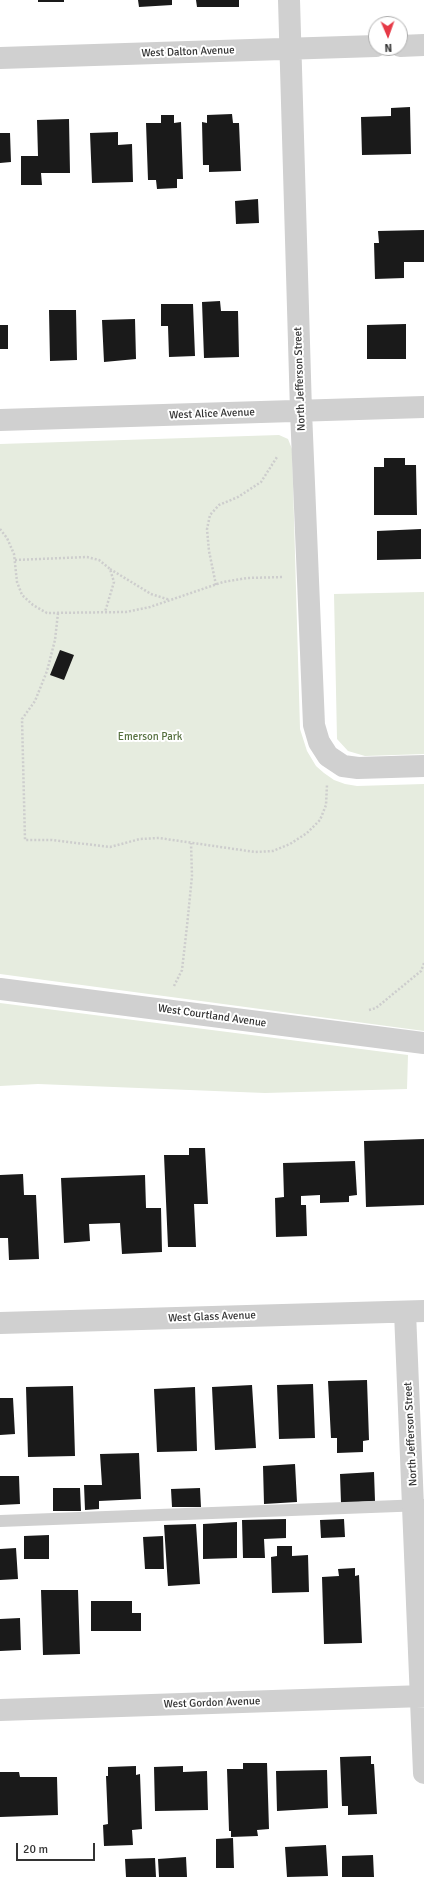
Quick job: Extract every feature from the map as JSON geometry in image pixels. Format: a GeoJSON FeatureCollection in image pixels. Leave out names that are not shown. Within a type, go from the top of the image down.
{"type":"FeatureCollection","features":[{"type":"Feature","properties":{"kind":"street","name":"North Jefferson Street"},"geometry":{"type":"LineString","coordinates":[[289,0],[301,411],[314,725],[319,742],[328,756],[343,766],[358,768],[424,766]]}},
{"type":"Feature","properties":{"kind":"street"},"geometry":{"type":"LineString","coordinates":[[408,46],[424,45]]}},
{"type":"Feature","properties":{"kind":"street","name":"West Dalton Avenue"},"geometry":{"type":"LineString","coordinates":[[0,58],[368,46]]}},
{"type":"Feature","properties":{"kind":"street","name":"West Alice Avenue"},"geometry":{"type":"LineString","coordinates":[[0,420],[424,407]]}},
{"type":"Feature","properties":{"kind":"street","name":"West Courtland Avenue"},"geometry":{"type":"LineString","coordinates":[[0,989],[424,1042]]}},
{"type":"Feature","properties":{"kind":"street","name":"North Jefferson Street"},"geometry":{"type":"LineString","coordinates":[[415,1312],[424,1773]]}},
{"type":"Feature","properties":{"kind":"street","name":"West Glass Avenue"},"geometry":{"type":"LineString","coordinates":[[0,1323],[415,1312]]}},
{"type":"Feature","properties":{"kind":"street","name":"West Gordon Avenue"},"geometry":{"type":"LineString","coordinates":[[0,1710],[422,1696]]}},
{"type":"Feature","properties":{"kind":"lane"},"geometry":{"type":"LineString","coordinates":[[0,1521],[419,1505]]}},
{"type":"Feature","properties":{"kind":"path"},"geometry":{"type":"LineString","coordinates":[[216,585],[209,551],[207,529],[210,514],[219,505],[238,496],[261,482],[281,453]]}},
{"type":"Feature","properties":{"kind":"path"},"geometry":{"type":"LineString","coordinates":[[0,529],[7,538],[14,554],[17,582],[22,594],[33,605],[47,613],[126,612],[150,607],[216,585],[247,578],[285,577]]}},
{"type":"Feature","properties":{"kind":"path"},"geometry":{"type":"LineString","coordinates":[[15,560],[87,557],[99,560],[110,569],[151,594],[170,600]]}},
{"type":"Feature","properties":{"kind":"path"},"geometry":{"type":"LineString","coordinates":[[105,612],[114,582],[110,569]]}},
{"type":"Feature","properties":{"kind":"path"},"geometry":{"type":"LineString","coordinates":[[58,613],[55,640],[47,671],[35,701],[22,720],[25,840],[52,840],[110,847],[140,839],[159,838],[255,852],[273,850],[290,844],[307,833],[320,820],[326,805],[328,784]]}},
{"type":"Feature","properties":{"kind":"path"},"geometry":{"type":"LineString","coordinates":[[167,1010],[170,994],[182,970],[192,876],[192,843]]}},
{"type":"Feature","properties":{"kind":"path"},"geometry":{"type":"LineString","coordinates":[[364,1012],[376,1008],[421,971],[424,963]]}},
{"type":"Feature","properties":{"kind":"green space","name":"Emerson Park"},"geometry":{"type":"Polygon","coordinates":[[[279,435],[288,439],[292,449],[300,729],[307,751],[316,766],[324,773],[334,780],[345,784],[357,786],[424,784],[424,1031],[0,974],[0,444],[279,435]]]}},
{"type":"Feature","properties":{"kind":"green space"},"geometry":{"type":"Polygon","coordinates":[[[424,592],[424,754],[365,756],[348,751],[337,739],[334,594],[424,592]]]}},
{"type":"Feature","properties":{"kind":"green space"},"geometry":{"type":"Polygon","coordinates":[[[0,1003],[408,1055],[407,1089],[265,1093],[38,1084],[0,1086],[0,1003]]]}},
{"type":"Feature","properties":{"kind":"building"},"geometry":{"type":"Polygon","coordinates":[[[38,0],[64,0],[64,2],[38,2],[38,0]]]}},
{"type":"Feature","properties":{"kind":"building"},"geometry":{"type":"Polygon","coordinates":[[[138,0],[172,0],[172,5],[139,7],[138,0]]]}},
{"type":"Feature","properties":{"kind":"building"},"geometry":{"type":"Polygon","coordinates":[[[196,0],[239,0],[239,7],[197,7],[196,0]]]}},
{"type":"Feature","properties":{"kind":"building"},"geometry":{"type":"Polygon","coordinates":[[[410,107],[411,154],[362,155],[361,117],[391,116],[391,108],[410,107]]]}},
{"type":"Feature","properties":{"kind":"building"},"geometry":{"type":"Polygon","coordinates":[[[232,114],[233,123],[239,123],[241,171],[209,172],[209,165],[203,165],[202,122],[207,123],[207,115],[232,114]]]}},
{"type":"Feature","properties":{"kind":"building"},"geometry":{"type":"Polygon","coordinates":[[[161,115],[174,115],[174,123],[181,122],[183,179],[177,179],[177,188],[157,189],[156,180],[148,180],[146,123],[161,123],[161,115]]]}},
{"type":"Feature","properties":{"kind":"building"},"geometry":{"type":"Polygon","coordinates":[[[69,119],[70,173],[41,173],[42,185],[21,185],[21,156],[38,156],[37,120],[69,119]]]}},
{"type":"Feature","properties":{"kind":"building"},"geometry":{"type":"Polygon","coordinates":[[[118,132],[118,145],[132,144],[133,182],[92,183],[90,133],[118,132]]]}},
{"type":"Feature","properties":{"kind":"building"},"geometry":{"type":"Polygon","coordinates":[[[0,133],[10,133],[11,162],[0,163],[0,133]]]}},
{"type":"Feature","properties":{"kind":"building"},"geometry":{"type":"Polygon","coordinates":[[[258,199],[259,223],[236,224],[235,201],[258,199]]]}},
{"type":"Feature","properties":{"kind":"building"},"geometry":{"type":"Polygon","coordinates":[[[424,230],[424,262],[404,262],[404,278],[375,279],[374,243],[379,243],[378,231],[424,230]]]}},
{"type":"Feature","properties":{"kind":"building"},"geometry":{"type":"Polygon","coordinates":[[[220,301],[221,311],[238,311],[239,357],[204,358],[202,302],[220,301]]]}},
{"type":"Feature","properties":{"kind":"building"},"geometry":{"type":"Polygon","coordinates":[[[161,304],[193,304],[195,356],[169,357],[168,326],[161,326],[161,304]]]}},
{"type":"Feature","properties":{"kind":"building"},"geometry":{"type":"Polygon","coordinates":[[[49,310],[76,310],[77,360],[50,361],[49,310]]]}},
{"type":"Feature","properties":{"kind":"building"},"geometry":{"type":"Polygon","coordinates":[[[135,319],[136,359],[104,362],[102,320],[135,319]]]}},
{"type":"Feature","properties":{"kind":"building"},"geometry":{"type":"Polygon","coordinates":[[[406,324],[406,359],[367,359],[367,325],[406,324]]]}},
{"type":"Feature","properties":{"kind":"building"},"geometry":{"type":"Polygon","coordinates":[[[0,325],[8,325],[8,349],[0,349],[0,325]]]}},
{"type":"Feature","properties":{"kind":"building"},"geometry":{"type":"Polygon","coordinates":[[[384,458],[405,458],[405,465],[416,465],[417,515],[374,515],[374,467],[384,467],[384,458]]]}},
{"type":"Feature","properties":{"kind":"building"},"geometry":{"type":"Polygon","coordinates":[[[421,529],[421,559],[377,560],[377,531],[421,529]]]}},
{"type":"Feature","properties":{"kind":"building"},"geometry":{"type":"Polygon","coordinates":[[[60,650],[74,655],[64,680],[50,675],[60,650]]]}},
{"type":"Feature","properties":{"kind":"building"},"geometry":{"type":"Polygon","coordinates":[[[424,1139],[424,1205],[366,1207],[364,1141],[424,1139]]]}},
{"type":"Feature","properties":{"kind":"building"},"geometry":{"type":"Polygon","coordinates":[[[189,1148],[205,1148],[208,1204],[194,1204],[196,1247],[168,1247],[164,1155],[189,1155],[189,1148]]]}},
{"type":"Feature","properties":{"kind":"building"},"geometry":{"type":"Polygon","coordinates":[[[355,1161],[357,1195],[349,1196],[349,1202],[320,1203],[320,1195],[301,1196],[301,1205],[306,1205],[307,1236],[276,1237],[275,1198],[284,1197],[283,1163],[355,1161]]]}},
{"type":"Feature","properties":{"kind":"building"},"geometry":{"type":"Polygon","coordinates":[[[23,1174],[24,1195],[36,1195],[39,1259],[9,1260],[8,1238],[0,1238],[0,1175],[23,1174]]]}},
{"type":"Feature","properties":{"kind":"building"},"geometry":{"type":"Polygon","coordinates":[[[145,1175],[146,1208],[161,1208],[162,1252],[122,1254],[120,1223],[89,1224],[90,1241],[64,1243],[61,1178],[145,1175]]]}},
{"type":"Feature","properties":{"kind":"building"},"geometry":{"type":"Polygon","coordinates":[[[367,1380],[369,1440],[363,1441],[363,1452],[337,1453],[337,1438],[331,1438],[328,1381],[367,1380]]]}},
{"type":"Feature","properties":{"kind":"building"},"geometry":{"type":"Polygon","coordinates":[[[313,1384],[315,1438],[279,1439],[277,1385],[313,1384]]]}},
{"type":"Feature","properties":{"kind":"building"},"geometry":{"type":"Polygon","coordinates":[[[252,1385],[256,1448],[215,1450],[212,1387],[252,1385]]]}},
{"type":"Feature","properties":{"kind":"building"},"geometry":{"type":"Polygon","coordinates":[[[73,1386],[75,1456],[28,1457],[26,1387],[73,1386]]]}},
{"type":"Feature","properties":{"kind":"building"},"geometry":{"type":"Polygon","coordinates":[[[195,1387],[197,1451],[157,1452],[154,1389],[195,1387]]]}},
{"type":"Feature","properties":{"kind":"building"},"geometry":{"type":"Polygon","coordinates":[[[0,1398],[13,1398],[15,1434],[0,1435],[0,1398]]]}},
{"type":"Feature","properties":{"kind":"building"},"geometry":{"type":"Polygon","coordinates":[[[139,1453],[141,1499],[99,1501],[99,1509],[85,1510],[84,1485],[102,1485],[100,1454],[139,1453]]]}},
{"type":"Feature","properties":{"kind":"building"},"geometry":{"type":"Polygon","coordinates":[[[295,1464],[297,1502],[264,1504],[263,1466],[295,1464]]]}},
{"type":"Feature","properties":{"kind":"building"},"geometry":{"type":"Polygon","coordinates":[[[374,1472],[375,1501],[341,1503],[340,1474],[374,1472]]]}},
{"type":"Feature","properties":{"kind":"building"},"geometry":{"type":"Polygon","coordinates":[[[0,1476],[19,1476],[20,1504],[0,1505],[0,1476]]]}},
{"type":"Feature","properties":{"kind":"building"},"geometry":{"type":"Polygon","coordinates":[[[53,1488],[80,1488],[81,1511],[53,1511],[53,1488]]]}},
{"type":"Feature","properties":{"kind":"building"},"geometry":{"type":"Polygon","coordinates":[[[200,1488],[201,1507],[172,1507],[171,1489],[200,1488]]]}},
{"type":"Feature","properties":{"kind":"building"},"geometry":{"type":"Polygon","coordinates":[[[286,1519],[286,1538],[264,1539],[265,1558],[243,1558],[242,1520],[286,1519]]]}},
{"type":"Feature","properties":{"kind":"building"},"geometry":{"type":"Polygon","coordinates":[[[344,1519],[345,1537],[321,1538],[320,1520],[344,1519]]]}},
{"type":"Feature","properties":{"kind":"building"},"geometry":{"type":"Polygon","coordinates":[[[237,1522],[237,1558],[203,1559],[203,1524],[237,1522]]]}},
{"type":"Feature","properties":{"kind":"building"},"geometry":{"type":"Polygon","coordinates":[[[196,1524],[200,1584],[168,1586],[164,1525],[196,1524]]]}},
{"type":"Feature","properties":{"kind":"building"},"geometry":{"type":"Polygon","coordinates":[[[49,1535],[49,1559],[24,1559],[24,1536],[49,1535]]]}},
{"type":"Feature","properties":{"kind":"building"},"geometry":{"type":"Polygon","coordinates":[[[163,1536],[164,1569],[145,1569],[143,1537],[163,1536]]]}},
{"type":"Feature","properties":{"kind":"building"},"geometry":{"type":"Polygon","coordinates":[[[277,1546],[292,1546],[292,1556],[308,1555],[309,1592],[272,1593],[271,1557],[277,1556],[277,1546]]]}},
{"type":"Feature","properties":{"kind":"building"},"geometry":{"type":"Polygon","coordinates":[[[16,1548],[18,1579],[0,1580],[0,1549],[16,1548]]]}},
{"type":"Feature","properties":{"kind":"building"},"geometry":{"type":"Polygon","coordinates":[[[355,1568],[355,1576],[359,1575],[362,1643],[324,1644],[322,1577],[339,1576],[338,1569],[355,1568]]]}},
{"type":"Feature","properties":{"kind":"building"},"geometry":{"type":"Polygon","coordinates":[[[41,1590],[78,1590],[80,1654],[43,1655],[41,1590]]]}},
{"type":"Feature","properties":{"kind":"building"},"geometry":{"type":"Polygon","coordinates":[[[91,1601],[132,1601],[132,1613],[141,1613],[141,1631],[91,1631],[91,1601]]]}},
{"type":"Feature","properties":{"kind":"building"},"geometry":{"type":"Polygon","coordinates":[[[20,1618],[21,1650],[0,1651],[0,1619],[20,1618]]]}},
{"type":"Feature","properties":{"kind":"building"},"geometry":{"type":"Polygon","coordinates":[[[371,1756],[371,1764],[374,1764],[377,1814],[348,1815],[348,1806],[342,1806],[340,1757],[371,1756]]]}},
{"type":"Feature","properties":{"kind":"building"},"geometry":{"type":"Polygon","coordinates":[[[243,1763],[267,1763],[269,1829],[257,1830],[258,1836],[231,1837],[231,1831],[229,1831],[227,1769],[243,1769],[243,1763]]]}},
{"type":"Feature","properties":{"kind":"building"},"geometry":{"type":"Polygon","coordinates":[[[136,1766],[136,1775],[140,1774],[142,1829],[132,1830],[133,1845],[104,1846],[103,1825],[108,1824],[106,1776],[108,1776],[108,1767],[136,1766]]]}},
{"type":"Feature","properties":{"kind":"building"},"geometry":{"type":"Polygon","coordinates":[[[183,1766],[183,1772],[207,1771],[208,1810],[155,1811],[154,1767],[183,1766]]]}},
{"type":"Feature","properties":{"kind":"building"},"geometry":{"type":"Polygon","coordinates":[[[327,1770],[328,1808],[277,1811],[276,1771],[327,1770]]]}},
{"type":"Feature","properties":{"kind":"building"},"geometry":{"type":"Polygon","coordinates":[[[0,1772],[19,1772],[20,1777],[57,1777],[58,1815],[0,1817],[0,1772]]]}},
{"type":"Feature","properties":{"kind":"building"},"geometry":{"type":"Polygon","coordinates":[[[233,1838],[234,1868],[216,1868],[216,1839],[233,1838]]]}},
{"type":"Feature","properties":{"kind":"building"},"geometry":{"type":"Polygon","coordinates":[[[326,1845],[328,1876],[287,1877],[285,1847],[326,1845]]]}},
{"type":"Feature","properties":{"kind":"building"},"geometry":{"type":"Polygon","coordinates":[[[373,1855],[374,1877],[342,1877],[342,1856],[373,1855]]]}},
{"type":"Feature","properties":{"kind":"building"},"geometry":{"type":"Polygon","coordinates":[[[186,1857],[187,1877],[159,1877],[158,1859],[186,1857]]]}},
{"type":"Feature","properties":{"kind":"building"},"geometry":{"type":"Polygon","coordinates":[[[155,1858],[156,1877],[126,1877],[125,1859],[155,1858]]]}}]}
